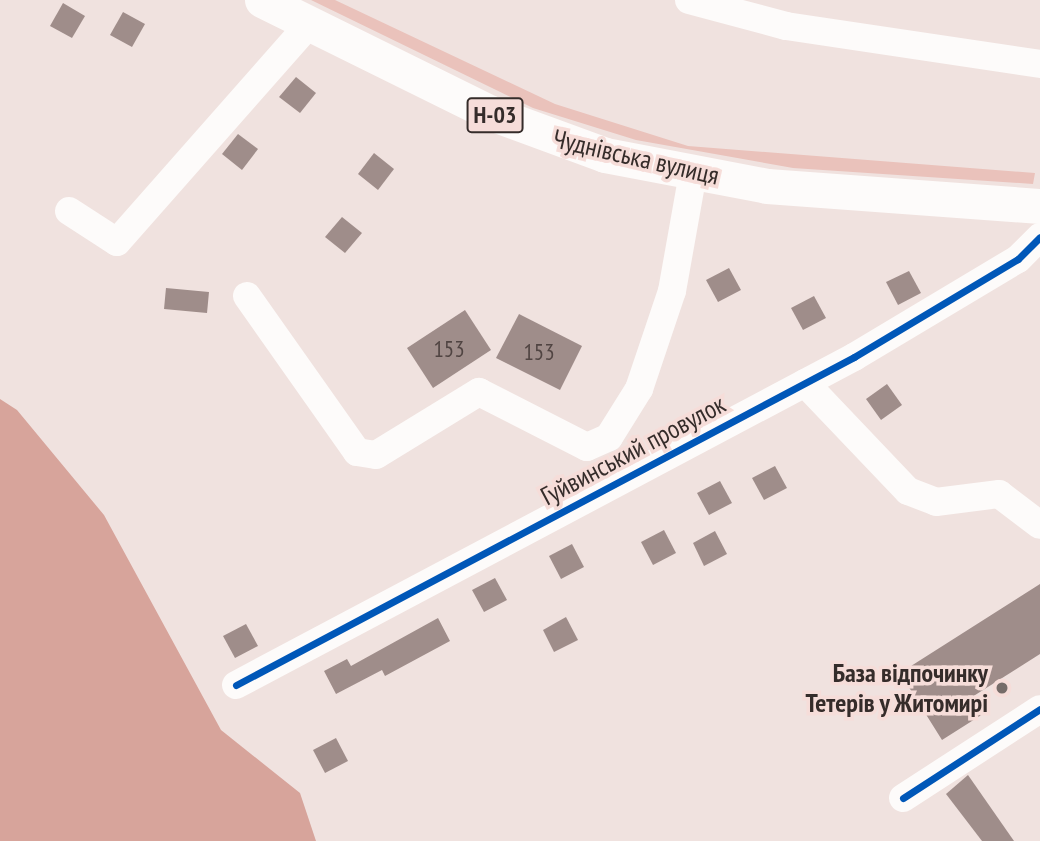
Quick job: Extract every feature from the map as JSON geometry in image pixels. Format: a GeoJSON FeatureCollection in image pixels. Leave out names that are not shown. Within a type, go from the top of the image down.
{"type":"FeatureCollection","features":[{"type":"Feature","properties":{"kind":"main road","name":"Чуднівська вулиця"},"geometry":{"type":"LineString","coordinates":[[262,0],[546,137],[693,173],[767,186],[1040,206]]}},
{"type":"Feature","properties":{"kind":"street"},"geometry":{"type":"LineString","coordinates":[[690,0],[786,26],[1040,64]]}},
{"type":"Feature","properties":{"kind":"street"},"geometry":{"type":"LineString","coordinates":[[69,211],[117,242],[310,23]]}},
{"type":"Feature","properties":{"kind":"street"},"geometry":{"type":"LineString","coordinates":[[247,296],[357,452],[376,455],[479,392],[587,447],[609,438],[639,388],[672,291],[693,173]]}},
{"type":"Feature","properties":{"kind":"street","name":"Гуйвинський провулок"},"geometry":{"type":"LineString","coordinates":[[236,685],[805,383],[1018,259],[1040,237]]}},
{"type":"Feature","properties":{"kind":"street"},"geometry":{"type":"LineString","coordinates":[[805,383],[908,491],[936,502],[999,494],[1040,525]]}},
{"type":"Feature","properties":{"kind":"street"},"geometry":{"type":"LineString","coordinates":[[903,798],[1040,709]]}},
{"type":"Feature","properties":{"kind":"shaded area"},"geometry":{"type":"Polygon","coordinates":[[[311,0],[335,0],[555,104],[688,146],[1035,173],[1033,184],[793,168],[636,140],[533,108],[311,0]]]}},
{"type":"Feature","properties":{"kind":"shaded area"},"geometry":{"type":"Polygon","coordinates":[[[0,399],[17,410],[104,515],[221,730],[300,793],[316,841],[0,841],[0,399]]]}},
{"type":"Feature","properties":{"kind":"building"},"geometry":{"type":"Polygon","coordinates":[[[63,3],[85,16],[72,38],[50,26],[63,3]]]}},
{"type":"Feature","properties":{"kind":"building"},"geometry":{"type":"Polygon","coordinates":[[[123,12],[145,24],[132,47],[110,35],[123,12]]]}},
{"type":"Feature","properties":{"kind":"building"},"geometry":{"type":"Polygon","coordinates":[[[296,77],[316,93],[300,113],[279,97],[296,77]]]}},
{"type":"Feature","properties":{"kind":"building"},"geometry":{"type":"Polygon","coordinates":[[[238,134],[258,149],[242,170],[222,154],[238,134]]]}},
{"type":"Feature","properties":{"kind":"building"},"geometry":{"type":"Polygon","coordinates":[[[374,153],[394,169],[378,190],[358,174],[374,153]]]}},
{"type":"Feature","properties":{"kind":"building"},"geometry":{"type":"Polygon","coordinates":[[[342,217],[362,233],[345,253],[325,237],[342,217]]]}},
{"type":"Feature","properties":{"kind":"building"},"geometry":{"type":"Polygon","coordinates":[[[729,268],[741,290],[718,302],[706,280],[729,268]]]}},
{"type":"Feature","properties":{"kind":"building"},"geometry":{"type":"Polygon","coordinates":[[[909,271],[921,293],[898,305],[886,282],[909,271]]]}},
{"type":"Feature","properties":{"kind":"building"},"geometry":{"type":"Polygon","coordinates":[[[166,288],[209,292],[207,313],[164,309],[166,288]]]}},
{"type":"Feature","properties":{"kind":"building"},"geometry":{"type":"Polygon","coordinates":[[[814,296],[826,318],[803,330],[791,308],[814,296]]]}},
{"type":"Feature","properties":{"kind":"building"},"geometry":{"type":"Polygon","coordinates":[[[465,310],[491,350],[433,388],[407,348],[465,310]]]}},
{"type":"Feature","properties":{"kind":"building"},"geometry":{"type":"Polygon","coordinates":[[[519,314],[582,346],[560,390],[496,358],[519,314]]]}},
{"type":"Feature","properties":{"kind":"building"},"geometry":{"type":"Polygon","coordinates":[[[887,384],[902,405],[881,420],[866,399],[887,384]]]}},
{"type":"Feature","properties":{"kind":"building"},"geometry":{"type":"Polygon","coordinates":[[[775,466],[787,488],[764,500],[752,478],[775,466]]]}},
{"type":"Feature","properties":{"kind":"building"},"geometry":{"type":"Polygon","coordinates":[[[720,481],[732,503],[709,515],[697,493],[720,481]]]}},
{"type":"Feature","properties":{"kind":"building"},"geometry":{"type":"Polygon","coordinates":[[[664,530],[676,553],[653,565],[641,542],[664,530]]]}},
{"type":"Feature","properties":{"kind":"building"},"geometry":{"type":"Polygon","coordinates":[[[715,531],[727,554],[704,566],[693,543],[715,531]]]}},
{"type":"Feature","properties":{"kind":"building"},"geometry":{"type":"Polygon","coordinates":[[[572,544],[584,567],[561,579],[549,556],[572,544]]]}},
{"type":"Feature","properties":{"kind":"building"},"geometry":{"type":"Polygon","coordinates":[[[495,578],[507,600],[484,612],[472,590],[495,578]]]}},
{"type":"Feature","properties":{"kind":"building"},"geometry":{"type":"Polygon","coordinates":[[[1040,584],[1040,654],[972,697],[983,714],[942,740],[900,673],[1040,584]]]}},
{"type":"Feature","properties":{"kind":"building"},"geometry":{"type":"Polygon","coordinates":[[[566,617],[578,640],[554,652],[543,630],[566,617]]]}},
{"type":"Feature","properties":{"kind":"building"},"geometry":{"type":"Polygon","coordinates":[[[438,618],[450,641],[385,676],[382,670],[336,694],[324,671],[347,659],[351,666],[438,618]]]}},
{"type":"Feature","properties":{"kind":"building"},"geometry":{"type":"Polygon","coordinates":[[[246,624],[258,646],[235,658],[223,636],[246,624]]]}},
{"type":"Feature","properties":{"kind":"building"},"geometry":{"type":"Polygon","coordinates":[[[336,738],[348,761],[325,773],[313,750],[336,738]]]}},
{"type":"Feature","properties":{"kind":"building"},"geometry":{"type":"Polygon","coordinates":[[[968,775],[1014,841],[982,841],[946,794],[968,775]]]}},
{"type":"Feature","properties":{"kind":"cycle path"},"geometry":{"type":"LineString","coordinates":[[236,685],[854,357],[1018,259],[1040,237]]}},
{"type":"Feature","properties":{"kind":"cycle path"},"geometry":{"type":"LineString","coordinates":[[903,798],[1040,709]]}},
{"type":"Feature","properties":{"kind":"place","name":"База відпочинку Тетерів у Житомирі"},"geometry":{"type":"Point","coordinates":[1002,688]}}]}
